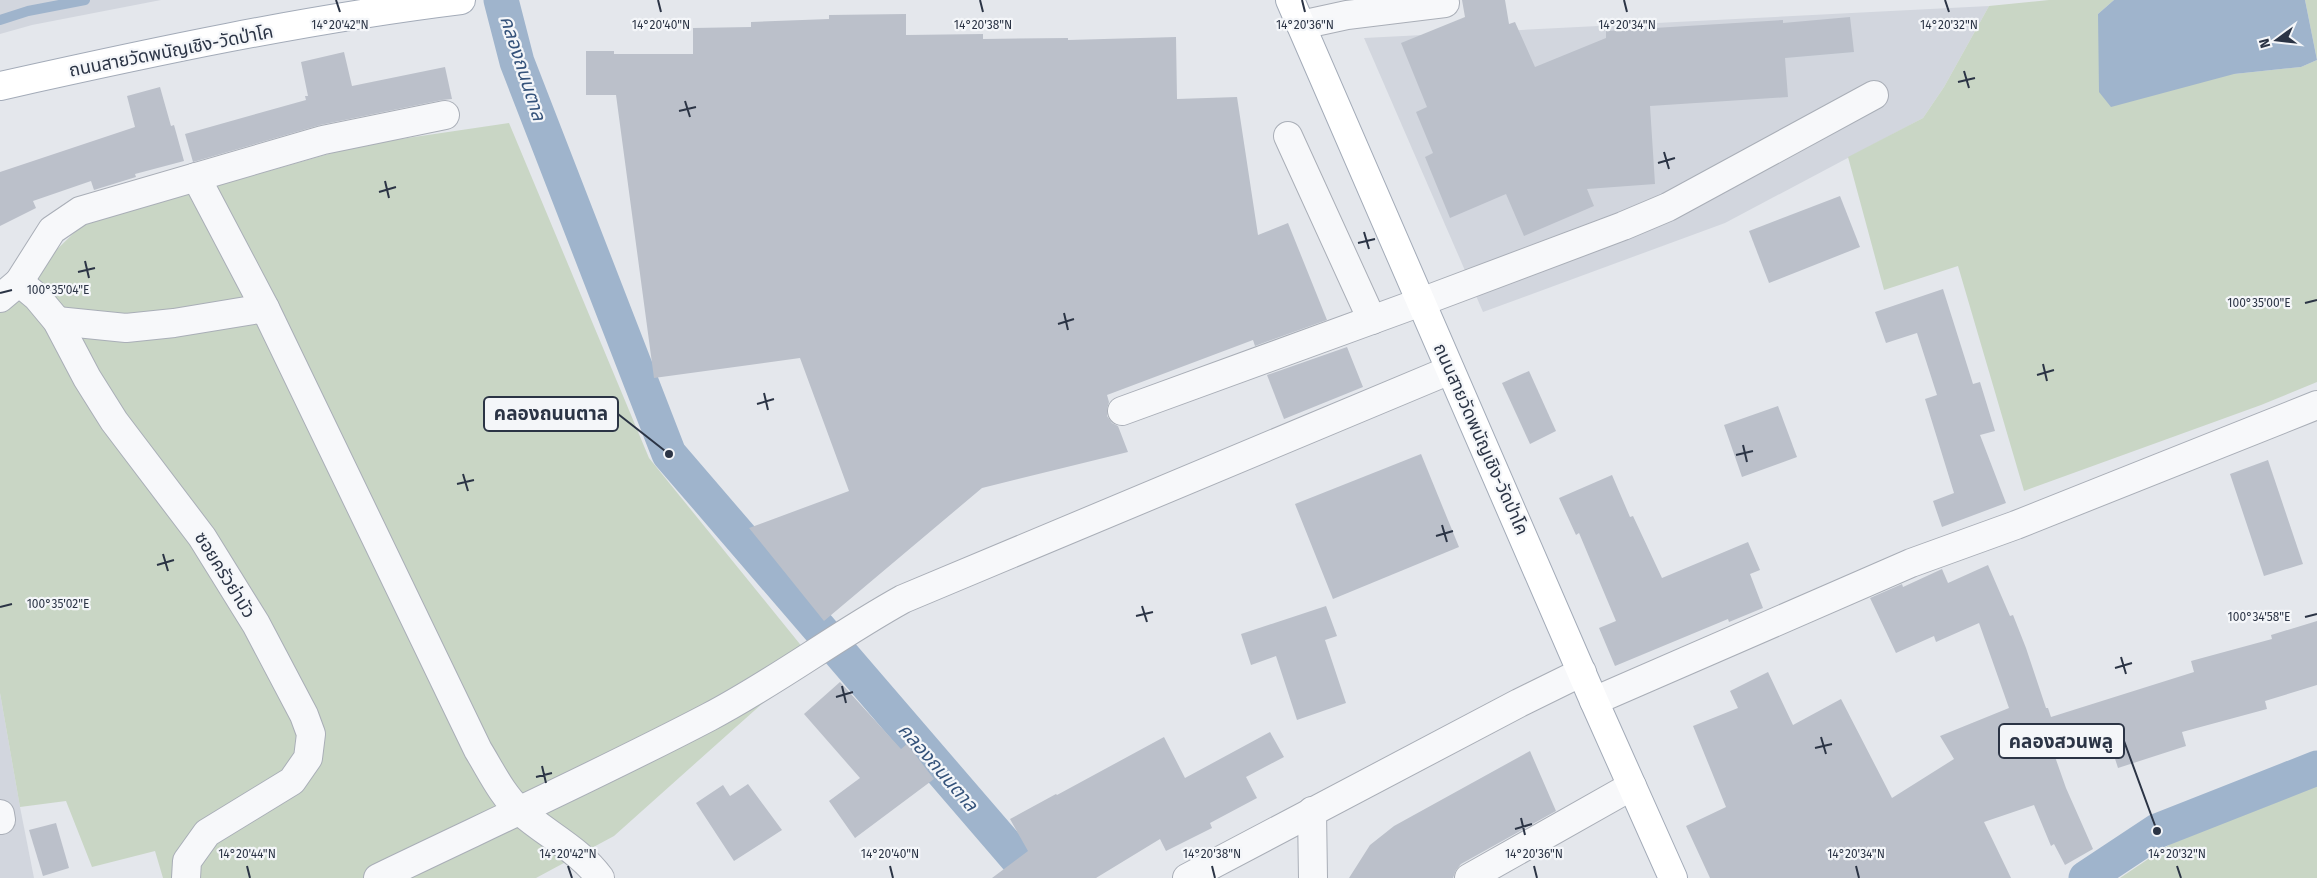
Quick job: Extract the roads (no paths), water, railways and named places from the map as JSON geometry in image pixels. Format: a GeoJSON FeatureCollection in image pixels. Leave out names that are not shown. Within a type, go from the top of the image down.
{"type":"FeatureCollection","features":[{"type":"Feature","properties":{"kind":"main road","name":"ถนนสายวัดพนัญเชิง-วัดป่าโค"},"geometry":{"type":"LineString","coordinates":[[0,86],[155,51],[402,7],[461,0]]}},
{"type":"Feature","properties":{"kind":"main road","name":"ถนนสายวัดพนัญเชิง-วัดป่าโค"},"geometry":{"type":"LineString","coordinates":[[1290,0],[1594,701],[1673,878]]}},
{"type":"Feature","properties":{"kind":"street"},"geometry":{"type":"LineString","coordinates":[[1301,25],[1346,15],[1445,3]]}},
{"type":"Feature","properties":{"kind":"street"},"geometry":{"type":"LineString","coordinates":[[1122,411],[1623,226],[1668,207],[1874,95]]}},
{"type":"Feature","properties":{"kind":"street"},"geometry":{"type":"LineString","coordinates":[[10,290],[52,230],[80,212],[323,140],[446,115]]}},
{"type":"Feature","properties":{"kind":"street"},"geometry":{"type":"LineString","coordinates":[[1288,136],[1372,320]]}},
{"type":"Feature","properties":{"kind":"street"},"geometry":{"type":"LineString","coordinates":[[196,177],[265,308],[478,750],[499,785],[519,810],[578,866],[590,864],[600,878]]}},
{"type":"Feature","properties":{"kind":"street","name":"ซอยครัวย่าบัว"},"geometry":{"type":"LineString","coordinates":[[10,290],[37,297],[57,321],[86,378],[114,421],[202,537],[256,624],[304,715],[311,734],[308,758],[292,780],[207,832],[187,861],[186,878]]}},
{"type":"Feature","properties":{"kind":"street"},"geometry":{"type":"LineString","coordinates":[[57,321],[126,328],[174,323],[265,308]]}},
{"type":"Feature","properties":{"kind":"street"},"geometry":{"type":"LineString","coordinates":[[378,878],[708,718],[808,658],[864,620],[903,599],[1450,370]]}},
{"type":"Feature","properties":{"kind":"street"},"geometry":{"type":"LineString","coordinates":[[1594,701],[1911,563],[2025,522],[2317,405]]}},
{"type":"Feature","properties":{"kind":"street"},"geometry":{"type":"LineString","coordinates":[[1187,878],[1312,811],[1582,672]]}},
{"type":"Feature","properties":{"kind":"street"},"geometry":{"type":"LineString","coordinates":[[1469,878],[1632,786]]}},
{"type":"Feature","properties":{"kind":"street"},"geometry":{"type":"LineString","coordinates":[[1312,811],[1312,878]]}},
{"type":"Feature","properties":{"kind":"water"},"geometry":{"type":"Polygon","coordinates":[[[2114,0],[2305,0],[2317,60],[2301,67],[2234,74],[2111,107],[2099,92],[2098,14],[2114,0]]]}},
{"type":"Feature","properties":{"kind":"waterway"},"geometry":{"type":"LineString","coordinates":[[0,20],[28,11],[85,0]]}},
{"type":"Feature","properties":{"kind":"waterway","name":"คลองถนนตาล"},"geometry":{"type":"LineString","coordinates":[[501,0],[517,62],[669,454],[1034,878]]}},
{"type":"Feature","properties":{"kind":"waterway"},"geometry":{"type":"LineString","coordinates":[[2086,878],[2157,831],[2317,768]]}},
{"type":"Feature","properties":{"kind":"place","name":"คลองถนนตาล"},"geometry":{"type":"Point","coordinates":[669,454]}},
{"type":"Feature","properties":{"kind":"place","name":"คลองสวนพลู"},"geometry":{"type":"Point","coordinates":[2157,831]}}]}
